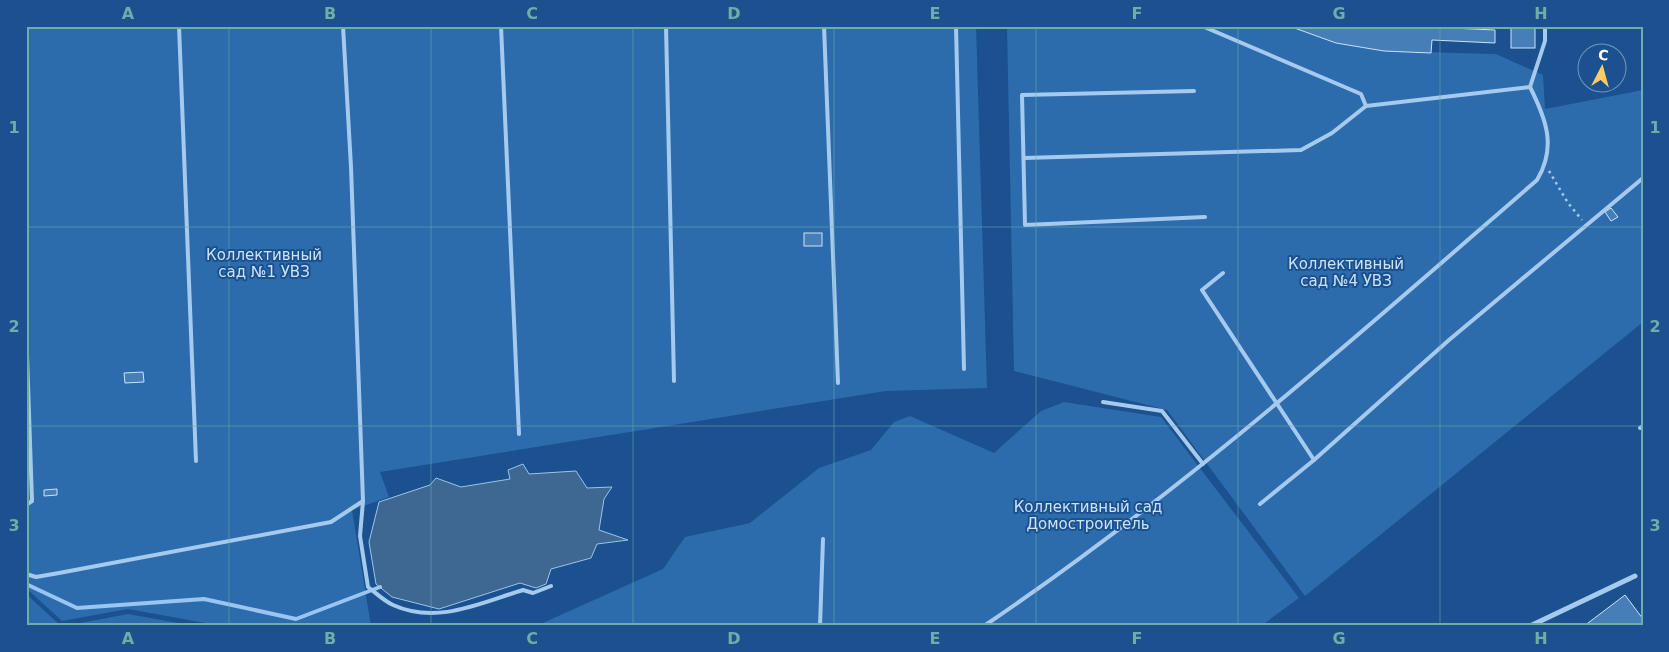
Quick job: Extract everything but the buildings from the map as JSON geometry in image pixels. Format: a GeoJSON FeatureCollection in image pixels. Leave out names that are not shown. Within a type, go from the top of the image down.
{"type":"FeatureCollection","features":[{"type":"Feature","properties":{"kind":"street"},"geometry":{"type":"LineString","coordinates":[[1530,626],[1635,576]]}},
{"type":"Feature","properties":{"kind":"lane"},"geometry":{"type":"LineString","coordinates":[[179,26],[196,461]]}},
{"type":"Feature","properties":{"kind":"lane"},"geometry":{"type":"LineString","coordinates":[[343,26],[351,168],[363,502],[360,536],[368,587],[392,604],[419,613],[446,613],[523,590],[533,593],[551,586]]}},
{"type":"Feature","properties":{"kind":"lane"},"geometry":{"type":"LineString","coordinates":[[501,26],[519,434]]}},
{"type":"Feature","properties":{"kind":"lane"},"geometry":{"type":"LineString","coordinates":[[666,26],[674,381]]}},
{"type":"Feature","properties":{"kind":"lane"},"geometry":{"type":"LineString","coordinates":[[824,26],[838,383]]}},
{"type":"Feature","properties":{"kind":"lane"},"geometry":{"type":"LineString","coordinates":[[956,26],[964,370]]}},
{"type":"Feature","properties":{"kind":"lane"},"geometry":{"type":"LineString","coordinates":[[1202,26],[1361,94],[1366,106]]}},
{"type":"Feature","properties":{"kind":"lane"},"geometry":{"type":"LineString","coordinates":[[984,626],[1023,600],[1203,464],[1278,404],[1537,180],[1546,165],[1548,138],[1542,111],[1530,87],[1545,41],[1545,26]]}},
{"type":"Feature","properties":{"kind":"lane"},"geometry":{"type":"LineString","coordinates":[[1024,158],[1301,150],[1332,133],[1366,106],[1530,87]]}},
{"type":"Feature","properties":{"kind":"lane"},"geometry":{"type":"LineString","coordinates":[[1194,91],[1022,94],[1025,225],[1205,217]]}},
{"type":"Feature","properties":{"kind":"lane"},"geometry":{"type":"LineString","coordinates":[[1260,504],[1314,460],[1457,333],[1643,178]]}},
{"type":"Feature","properties":{"kind":"lane"},"geometry":{"type":"LineString","coordinates":[[1223,273],[1202,290],[1314,460]]}},
{"type":"Feature","properties":{"kind":"lane"},"geometry":{"type":"LineString","coordinates":[[26,326],[32,501],[26,505]]}},
{"type":"Feature","properties":{"kind":"lane"},"geometry":{"type":"LineString","coordinates":[[1103,402],[1162,411],[1203,464]]}},
{"type":"Feature","properties":{"kind":"lane"},"geometry":{"type":"LineString","coordinates":[[26,574],[36,577],[60,573],[331,522],[363,502]]}},
{"type":"Feature","properties":{"kind":"lane"},"geometry":{"type":"LineString","coordinates":[[820,626],[823,539]]}},
{"type":"Feature","properties":{"kind":"path"},"geometry":{"type":"LineString","coordinates":[[1546,165],[1568,203],[1586,224]]}},
{"type":"Feature","properties":{"kind":"green space","name":"Коллективный сад №1 УВЗ"},"geometry":{"type":"Polygon","coordinates":[[[26,26],[976,26],[987,388],[886,391],[380,472],[389,497],[352,510],[371,626],[222,626],[128,609],[62,621],[26,588],[26,26]]]}},
{"type":"Feature","properties":{"kind":"green space","name":"Коллективный сад №4 УВЗ"},"geometry":{"type":"Polygon","coordinates":[[[1007,26],[1289,26],[1336,43],[1384,51],[1496,54],[1543,75],[1545,109],[1643,90],[1643,322],[1305,596],[1167,410],[1014,371],[1007,26]]]}},
{"type":"Feature","properties":{"kind":"green space","name":"Коллективный сад Домостроитель"},"geometry":{"type":"Polygon","coordinates":[[[1064,402],[1161,417],[1299,598],[1261,626],[536,626],[663,569],[685,537],[750,523],[819,468],[871,450],[894,422],[910,416],[994,453],[1041,411],[1064,402]]]}},
{"type":"Feature","properties":{"kind":"green space"},"geometry":{"type":"Polygon","coordinates":[[[26,594],[61,626],[26,626],[26,594]]]}},
{"type":"Feature","properties":{"kind":"green space"},"geometry":{"type":"Polygon","coordinates":[[[128,614],[195,626],[64,626],[128,614]]]}},
{"type":"Feature","properties":{"kind":"shaded area"},"geometry":{"type":"Polygon","coordinates":[[[523,464],[529,474],[576,471],[587,488],[612,487],[604,499],[599,530],[628,540],[597,544],[591,558],[551,569],[546,584],[536,588],[520,583],[439,609],[392,597],[376,584],[369,542],[379,502],[430,485],[436,478],[461,487],[510,479],[508,470],[523,464]]]}},
{"type":"Feature","properties":{"kind":"waterway"},"geometry":{"type":"LineString","coordinates":[[26,584],[77,608],[204,599],[296,619],[380,587]]}}]}
